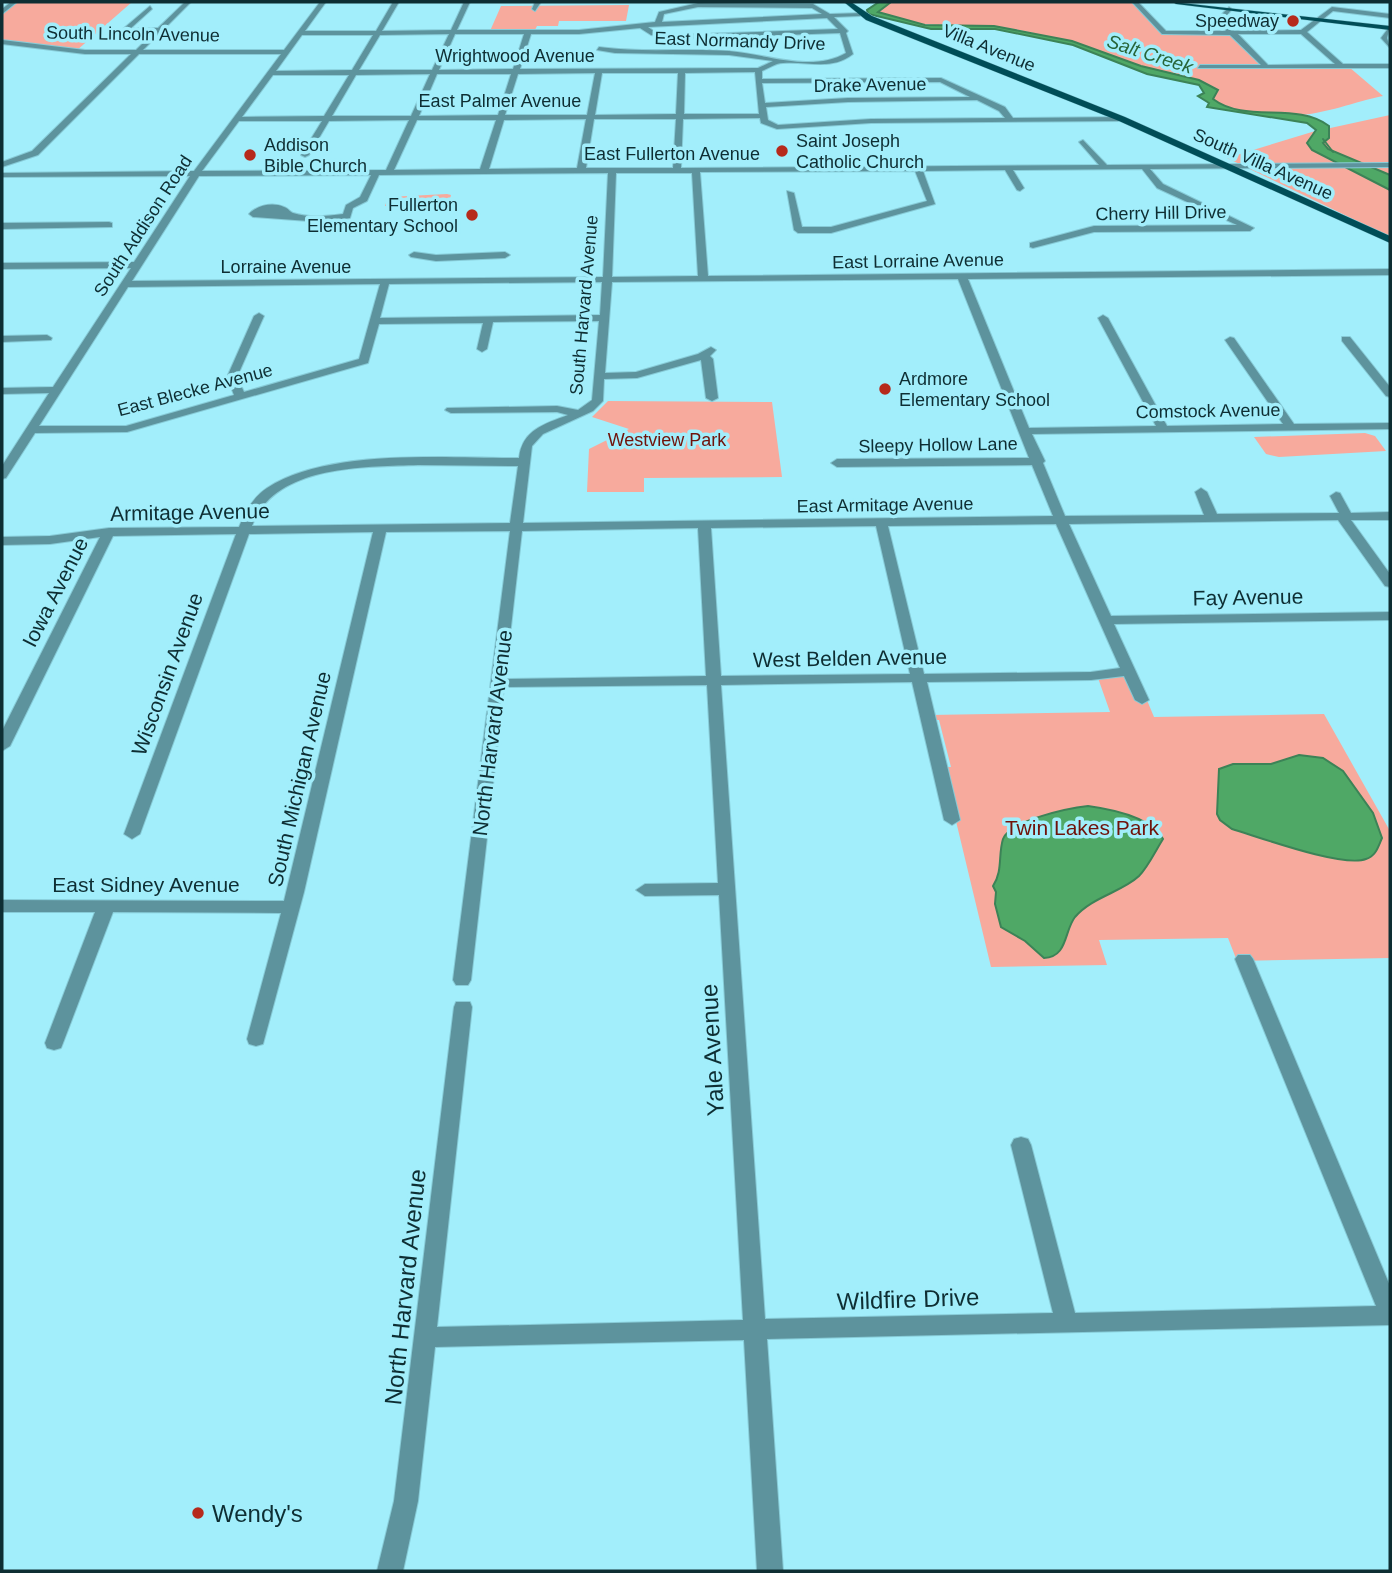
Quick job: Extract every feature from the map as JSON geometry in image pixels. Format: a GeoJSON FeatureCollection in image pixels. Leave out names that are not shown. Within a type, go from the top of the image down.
{"type":"FeatureCollection","features":[{"type":"Feature","properties":{"kind":"main road","name":"Villa Avenue"},"geometry":{"type":"LineString","coordinates":[[847,2],[860,13],[1122,119]]}},
{"type":"Feature","properties":{"kind":"main road"},"geometry":{"type":"LineString","coordinates":[[1176,2],[1390,27]]}},
{"type":"Feature","properties":{"kind":"main road"},"geometry":{"type":"LineString","coordinates":[[1197,2],[1322,19]]}},
{"type":"Feature","properties":{"kind":"main road","name":"South Villa Avenue"},"geometry":{"type":"LineString","coordinates":[[1122,119],[1390,240]]}},
{"type":"Feature","properties":{"kind":"street"},"geometry":{"type":"LineString","coordinates":[[2,12],[14,2]]}},
{"type":"Feature","properties":{"kind":"street","name":"South Addison Road"},"geometry":{"type":"LineString","coordinates":[[2,475],[197,174],[323,2]]}},
{"type":"Feature","properties":{"kind":"street"},"geometry":{"type":"LineString","coordinates":[[305,155],[396,2]]}},
{"type":"Feature","properties":{"kind":"street"},"geometry":{"type":"LineString","coordinates":[[389,172],[467,2]]}},
{"type":"Feature","properties":{"kind":"street"},"geometry":{"type":"LineString","coordinates":[[1135,2],[1164,33],[1303,32],[1334,9],[1383,9]]}},
{"type":"Feature","properties":{"kind":"street"},"geometry":{"type":"LineString","coordinates":[[1324,2],[1334,9],[1390,16]]}},
{"type":"Feature","properties":{"kind":"street"},"geometry":{"type":"LineString","coordinates":[[659,4],[671,9]]}},
{"type":"Feature","properties":{"kind":"street"},"geometry":{"type":"LineString","coordinates":[[171,7],[185,5]]}},
{"type":"Feature","properties":{"kind":"street"},"geometry":{"type":"LineString","coordinates":[[2,165],[34,153],[185,5]]}},
{"type":"Feature","properties":{"kind":"street"},"geometry":{"type":"LineString","coordinates":[[658,24],[659,15],[671,9],[698,5],[799,5],[813,6],[831,15],[845,31]]}},
{"type":"Feature","properties":{"kind":"street"},"geometry":{"type":"LineString","coordinates":[[135,8],[160,7]]}},
{"type":"Feature","properties":{"kind":"street"},"geometry":{"type":"LineString","coordinates":[[150,8],[125,30],[159,30]]}},
{"type":"Feature","properties":{"kind":"street"},"geometry":{"type":"LineString","coordinates":[[1229,9],[1219,20],[1266,66]]}},
{"type":"Feature","properties":{"kind":"street"},"geometry":{"type":"LineString","coordinates":[[300,33],[589,31],[658,24],[860,13]]}},
{"type":"Feature","properties":{"kind":"street"},"geometry":{"type":"LineString","coordinates":[[642,26],[653,34],[672,37],[845,31]]}},
{"type":"Feature","properties":{"kind":"street"},"geometry":{"type":"LineString","coordinates":[[1390,27],[1384,38],[1390,46]]}},
{"type":"Feature","properties":{"kind":"street","name":"East Normandy Drive"},"geometry":{"type":"LineString","coordinates":[[589,31],[589,43],[599,49]]}},
{"type":"Feature","properties":{"kind":"street","name":"East Normandy Drive"},"geometry":{"type":"LineString","coordinates":[[587,53],[599,49],[638,53],[730,53],[779,61],[837,60],[850,54],[845,31]]}},
{"type":"Feature","properties":{"kind":"street"},"geometry":{"type":"LineString","coordinates":[[484,172],[528,32]]}},
{"type":"Feature","properties":{"kind":"street"},"geometry":{"type":"LineString","coordinates":[[1303,32],[1341,66]]}},
{"type":"Feature","properties":{"kind":"street"},"geometry":{"type":"LineString","coordinates":[[777,35],[788,43]]}},
{"type":"Feature","properties":{"kind":"street","name":"South Lincoln Avenue"},"geometry":{"type":"LineString","coordinates":[[2,42],[71,51],[286,52]]}},
{"type":"Feature","properties":{"kind":"street"},"geometry":{"type":"LineString","coordinates":[[779,61],[759,70],[758,81],[766,123],[788,128],[865,121],[1122,119]]}},
{"type":"Feature","properties":{"kind":"street"},"geometry":{"type":"LineString","coordinates":[[1200,67],[1390,66]]}},
{"type":"Feature","properties":{"kind":"street","name":"Wrightwood Avenue"},"geometry":{"type":"LineString","coordinates":[[271,73],[759,70]]}},
{"type":"Feature","properties":{"kind":"street"},"geometry":{"type":"LineString","coordinates":[[581,171],[598,71]]}},
{"type":"Feature","properties":{"kind":"street"},"geometry":{"type":"LineString","coordinates":[[677,170],[682,71]]}},
{"type":"Feature","properties":{"kind":"street"},"geometry":{"type":"LineString","coordinates":[[758,81],[941,80],[1007,112],[1011,120]]}},
{"type":"Feature","properties":{"kind":"street","name":"Drake Avenue"},"geometry":{"type":"LineString","coordinates":[[763,105],[849,100],[978,99]]}},
{"type":"Feature","properties":{"kind":"street","name":"East Palmer Avenue"},"geometry":{"type":"LineString","coordinates":[[237,119],[764,116]]}},
{"type":"Feature","properties":{"kind":"street"},"geometry":{"type":"LineString","coordinates":[[1083,142],[1105,167]]}},
{"type":"Feature","properties":{"kind":"street","name":"East Fullerton Avenue"},"geometry":{"type":"LineString","coordinates":[[2,175],[1390,164]]}},
{"type":"Feature","properties":{"kind":"street","name":"Cherry Hill Drive"},"geometry":{"type":"LineString","coordinates":[[1033,245],[1094,229],[1136,225],[1250,228],[1161,187],[1144,167]]}},
{"type":"Feature","properties":{"kind":"street"},"geometry":{"type":"LineString","coordinates":[[790,193],[800,232],[824,232],[932,202],[918,168]]}},
{"type":"Feature","properties":{"kind":"street"},"geometry":{"type":"LineString","coordinates":[[1008,168],[1020,188]]}},
{"type":"Feature","properties":{"kind":"street","name":"South Harvard Avenue"},"geometry":{"type":"LineString","coordinates":[[516,527],[523,462],[531,437],[579,414],[597,401],[607,281],[612,170]]}},
{"type":"Feature","properties":{"kind":"street"},"geometry":{"type":"LineString","coordinates":[[696,170],[703,279]]}},
{"type":"Feature","properties":{"kind":"street"},"geometry":{"type":"LineString","coordinates":[[289,215],[322,219],[347,216],[349,207],[364,199],[376,172]]}},
{"type":"Feature","properties":{"kind":"street"},"geometry":{"type":"LineString","coordinates":[[878,206],[895,213]]}},
{"type":"Feature","properties":{"kind":"street"},"geometry":{"type":"LineString","coordinates":[[2,226],[109,225]]}},
{"type":"Feature","properties":{"kind":"street"},"geometry":{"type":"LineString","coordinates":[[414,255],[453,258],[505,256]]}},
{"type":"Feature","properties":{"kind":"street"},"geometry":{"type":"LineString","coordinates":[[447,281],[453,258]]}},
{"type":"Feature","properties":{"kind":"street"},"geometry":{"type":"LineString","coordinates":[[2,266],[139,265]]}},
{"type":"Feature","properties":{"kind":"street","name":"East Lorraine Avenue"},"geometry":{"type":"LineString","coordinates":[[447,281],[1390,272]]}},
{"type":"Feature","properties":{"kind":"street"},"geometry":{"type":"LineString","coordinates":[[962,276],[1027,431],[1061,521],[1142,700]]}},
{"type":"Feature","properties":{"kind":"street","name":"Lorraine Avenue"},"geometry":{"type":"LineString","coordinates":[[126,284],[447,281]]}},
{"type":"Feature","properties":{"kind":"street"},"geometry":{"type":"LineString","coordinates":[[385,282],[376,321],[602,318]]}},
{"type":"Feature","properties":{"kind":"street"},"geometry":{"type":"LineString","coordinates":[[240,397],[232,377],[259,316]]}},
{"type":"Feature","properties":{"kind":"street"},"geometry":{"type":"LineString","coordinates":[[1103,318],[1163,429]]}},
{"type":"Feature","properties":{"kind":"street"},"geometry":{"type":"LineString","coordinates":[[482,349],[489,320]]}},
{"type":"Feature","properties":{"kind":"street","name":"East Blecke Avenue"},"geometry":{"type":"LineString","coordinates":[[31,430],[121,429],[363,361],[376,321]]}},
{"type":"Feature","properties":{"kind":"street"},"geometry":{"type":"LineString","coordinates":[[2,339],[47,338]]}},
{"type":"Feature","properties":{"kind":"street"},"geometry":{"type":"LineString","coordinates":[[1346,339],[1390,394]]}},
{"type":"Feature","properties":{"kind":"street"},"geometry":{"type":"LineString","coordinates":[[1230,340],[1290,428]]}},
{"type":"Feature","properties":{"kind":"street"},"geometry":{"type":"LineString","coordinates":[[599,376],[636,375],[706,353],[712,398]]}},
{"type":"Feature","properties":{"kind":"street"},"geometry":{"type":"LineString","coordinates":[[2,391],[59,390]]}},
{"type":"Feature","properties":{"kind":"street"},"geometry":{"type":"LineString","coordinates":[[451,410],[557,409],[579,414]]}},
{"type":"Feature","properties":{"kind":"street","name":"Comstock Avenue"},"geometry":{"type":"LineString","coordinates":[[1027,431],[1390,426]]}},
{"type":"Feature","properties":{"kind":"street"},"geometry":{"type":"LineString","coordinates":[[2,450],[18,450]]}},
{"type":"Feature","properties":{"kind":"street","name":"Sleepy Hollow Lane"},"geometry":{"type":"LineString","coordinates":[[837,464],[1038,461]]}},
{"type":"Feature","properties":{"kind":"street"},"geometry":{"type":"LineString","coordinates":[[244,531],[254,505],[265,494],[295,478],[317,471],[371,464],[523,462]]}},
{"type":"Feature","properties":{"kind":"street"},"geometry":{"type":"LineString","coordinates":[[1200,492],[1212,518]]}},
{"type":"Feature","properties":{"kind":"street"},"geometry":{"type":"LineString","coordinates":[[1336,496],[1345,517],[1390,583]]}},
{"type":"Feature","properties":{"kind":"street","name":"East Armitage Avenue"},"geometry":{"type":"LineString","coordinates":[[380,529],[1390,516]]}},
{"type":"Feature","properties":{"kind":"street"},"geometry":{"type":"LineString","coordinates":[[881,522],[916,678],[952,820]]}},
{"type":"Feature","properties":{"kind":"street","name":"Yale Avenue"},"geometry":{"type":"LineString","coordinates":[[704,525],[770,1571]]}},
{"type":"Feature","properties":{"kind":"street","name":"North Harvard Avenue"},"geometry":{"type":"LineString","coordinates":[[462,980],[516,527]]}},
{"type":"Feature","properties":{"kind":"street","name":"Armitage Avenue"},"geometry":{"type":"LineString","coordinates":[[2,541],[50,540],[109,532],[380,529]]}},
{"type":"Feature","properties":{"kind":"street","name":"South Michigan Avenue"},"geometry":{"type":"LineString","coordinates":[[256,1039],[380,529]]}},
{"type":"Feature","properties":{"kind":"street","name":"Wisconsin Avenue"},"geometry":{"type":"LineString","coordinates":[[132,834],[244,531]]}},
{"type":"Feature","properties":{"kind":"street","name":"Iowa Avenue"},"geometry":{"type":"LineString","coordinates":[[2,746],[109,532]]}},
{"type":"Feature","properties":{"kind":"street","name":"Fay Avenue"},"geometry":{"type":"LineString","coordinates":[[1106,620],[1390,616]]}},
{"type":"Feature","properties":{"kind":"street","name":"West Belden Avenue"},"geometry":{"type":"LineString","coordinates":[[499,683],[1091,676],[1129,671]]}},
{"type":"Feature","properties":{"kind":"street"},"geometry":{"type":"LineString","coordinates":[[645,890],[727,890]]}},
{"type":"Feature","properties":{"kind":"street","name":"East Sidney Avenue"},"geometry":{"type":"LineString","coordinates":[[2,906],[289,907]]}},
{"type":"Feature","properties":{"kind":"street"},"geometry":{"type":"LineString","coordinates":[[54,1043],[106,907]]}},
{"type":"Feature","properties":{"kind":"street"},"geometry":{"type":"LineString","coordinates":[[1244,960],[1390,1314]]}},
{"type":"Feature","properties":{"kind":"street","name":"North Harvard Avenue"},"geometry":{"type":"LineString","coordinates":[[390,1571],[407,1501],[463,1007]]}},
{"type":"Feature","properties":{"kind":"street"},"geometry":{"type":"LineString","coordinates":[[1021,1144],[1066,1321]]}},
{"type":"Feature","properties":{"kind":"street","name":"Wildfire Drive"},"geometry":{"type":"LineString","coordinates":[[426,1337],[1390,1314]]}},
{"type":"Feature","properties":{"kind":"green space"},"geometry":{"type":"Polygon","coordinates":[[[17,2],[132,2],[76,51],[2,41],[2,14],[17,2]]]}},
{"type":"Feature","properties":{"kind":"green space"},"geometry":{"type":"Polygon","coordinates":[[[891,2],[1132,2],[1160,33],[1230,33],[1265,66],[1349,67],[1383,96],[1307,114],[1276,115],[1242,111],[1213,99],[1214,87],[1206,83],[1054,38],[999,27],[909,22],[878,13],[891,2]]]}},
{"type":"Feature","properties":{"kind":"green space"},"geometry":{"type":"Polygon","coordinates":[[[629,5],[626,21],[559,21],[558,26],[537,26],[535,30],[490,31],[501,6],[629,5]]]}},
{"type":"Feature","properties":{"kind":"green space"},"geometry":{"type":"Polygon","coordinates":[[[1390,115],[1390,237],[1227,158],[1312,132],[1390,115]]]}},
{"type":"Feature","properties":{"kind":"green space"},"geometry":{"type":"Polygon","coordinates":[[[451,195],[449,203],[442,203],[441,208],[385,206],[388,197],[451,195]]]}},
{"type":"Feature","properties":{"kind":"green space","name":"Westview Park"},"geometry":{"type":"Polygon","coordinates":[[[608,401],[772,402],[782,477],[644,478],[644,492],[587,492],[589,449],[629,429],[592,417],[608,401]]]}},
{"type":"Feature","properties":{"kind":"green space"},"geometry":{"type":"Polygon","coordinates":[[[1365,433],[1375,436],[1386,451],[1279,457],[1266,454],[1254,437],[1365,433]]]}},
{"type":"Feature","properties":{"kind":"green space","name":"Twin Lakes Park"},"geometry":{"type":"Polygon","coordinates":[[[1136,674],[1154,717],[1324,714],[1390,831],[1390,958],[1237,961],[1228,938],[1099,940],[1107,965],[991,967],[943,767],[951,767],[939,720],[931,720],[930,715],[1110,712],[1098,678],[1136,674]]]}},
{"type":"Feature","properties":{"kind":"shaded area"},"geometry":{"type":"Polygon","coordinates":[[[879,2],[891,2],[878,12],[925,25],[994,26],[1072,41],[1141,66],[1199,80],[1218,90],[1213,99],[1226,106],[1316,119],[1329,126],[1329,138],[1323,143],[1328,149],[1390,175],[1390,190],[1312,150],[1307,143],[1316,130],[1307,123],[1207,107],[1209,103],[1198,96],[1204,93],[1199,85],[1147,74],[1073,45],[995,29],[931,29],[868,14],[867,10],[879,2]]]}},
{"type":"Feature","properties":{"kind":"shaded area"},"geometry":{"type":"Polygon","coordinates":[[[1299,755],[1323,758],[1343,771],[1373,813],[1382,838],[1372,856],[1355,861],[1321,856],[1232,829],[1220,820],[1217,814],[1219,769],[1233,764],[1271,764],[1299,755]]]}},
{"type":"Feature","properties":{"kind":"shaded area"},"geometry":{"type":"Polygon","coordinates":[[[1088,806],[1140,820],[1157,831],[1163,839],[1139,876],[1082,910],[1071,923],[1061,948],[1052,957],[1044,958],[1025,941],[1001,927],[993,886],[998,875],[1003,839],[1008,832],[1028,821],[1055,812],[1088,806]]]}},
{"type":"Feature","properties":{"kind":"waterway","name":"Salt Creek"},"geometry":{"type":"LineString","coordinates":[[1323,139],[1333,152]]}},
{"type":"Feature","properties":{"kind":"place","name":"Speedway"},"geometry":{"type":"Point","coordinates":[1293,21]}},
{"type":"Feature","properties":{"kind":"place","name":"Saint Joseph Catholic Church"},"geometry":{"type":"Point","coordinates":[782,151]}},
{"type":"Feature","properties":{"kind":"place","name":"Addison Bible Church"},"geometry":{"type":"Point","coordinates":[250,155]}},
{"type":"Feature","properties":{"kind":"place","name":"Fullerton Elementary School"},"geometry":{"type":"Point","coordinates":[472,215]}},
{"type":"Feature","properties":{"kind":"place","name":"Ardmore Elementary School"},"geometry":{"type":"Point","coordinates":[885,389]}},
{"type":"Feature","properties":{"kind":"place","name":"Wendy's"},"geometry":{"type":"Point","coordinates":[198,1513]}}]}
